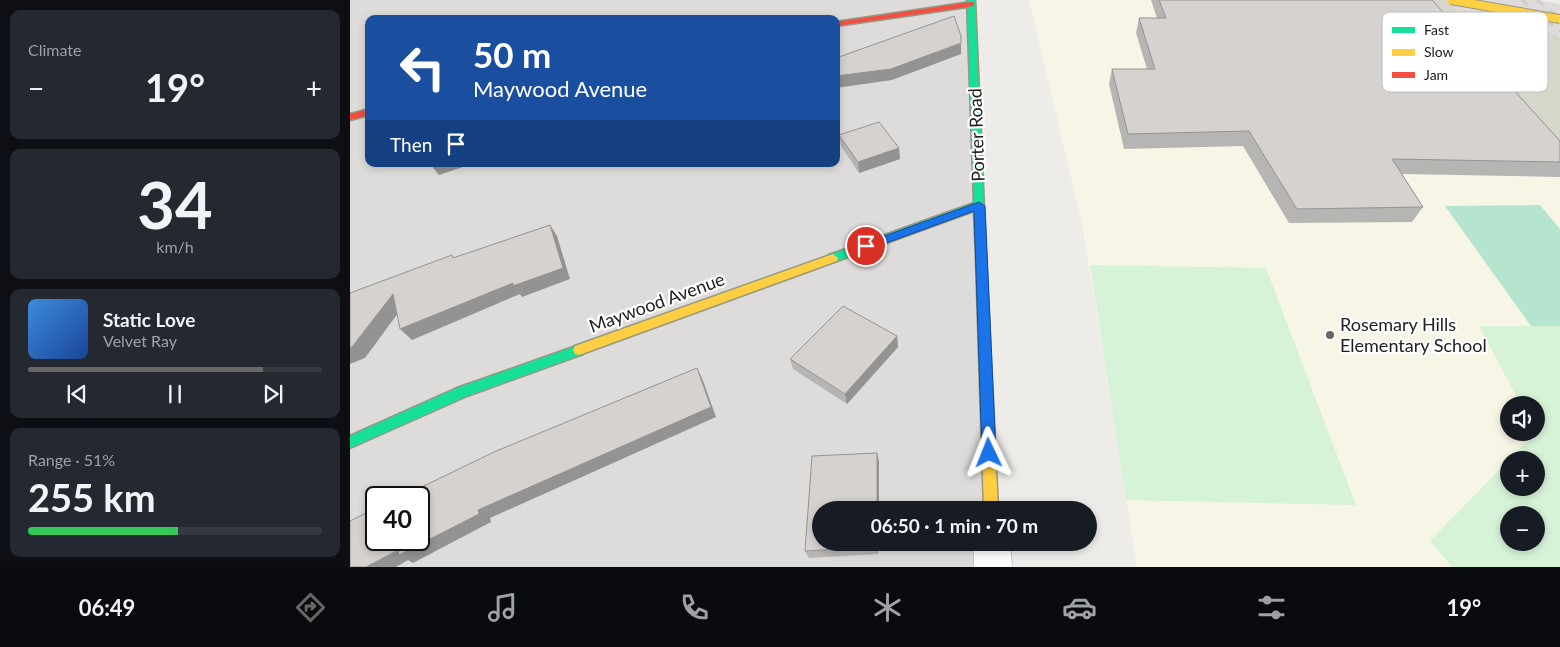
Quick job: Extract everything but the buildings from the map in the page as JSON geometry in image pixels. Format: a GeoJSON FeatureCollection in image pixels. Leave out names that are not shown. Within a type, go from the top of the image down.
{"type":"FeatureCollection","features":[{"type":"Feature","properties":{"kind":"street"},"geometry":{"type":"LineString","coordinates":[[1451,0],[1524,12]]}},
{"type":"Feature","properties":{"kind":"street"},"geometry":{"type":"LineString","coordinates":[[840,23],[971,2]]}},
{"type":"Feature","properties":{"kind":"street","name":"Porter Road"},"geometry":{"type":"LineString","coordinates":[[971,2],[991,501]]}},
{"type":"Feature","properties":{"kind":"street"},"geometry":{"type":"LineString","coordinates":[[350,117],[365,113]]}},
{"type":"Feature","properties":{"kind":"street","name":"Maywood Avenue"},"geometry":{"type":"LineString","coordinates":[[350,442],[462,392],[979,206]]}},
{"type":"Feature","properties":{"kind":"street"},"geometry":{"type":"LineString","coordinates":[[992,551],[993,567]]}},
{"type":"Feature","properties":{"kind":"shaded area"},"geometry":{"type":"Polygon","coordinates":[[[350,0],[971,0],[991,501],[812,501],[812,551],[992,551],[993,567],[350,567],[350,0]]]}},
{"type":"Feature","properties":{"kind":"shaded area","name":"Rosemary Hills Elementary School"},"geometry":{"type":"Polygon","coordinates":[[[1029,0],[1417,0],[1428,12],[1382,12],[1382,92],[1502,92],[1560,154],[1560,567],[1137,567],[1083,228],[1029,0]]]}},
{"type":"Feature","properties":{"kind":"shaded area"},"geometry":{"type":"Polygon","coordinates":[[[1417,0],[1514,0],[1529,12],[1428,12],[1417,0]]]}},
{"type":"Feature","properties":{"kind":"shaded area"},"geometry":{"type":"Polygon","coordinates":[[[1548,27],[1560,37],[1560,154],[1502,92],[1548,92],[1548,27]]]}},
{"type":"Feature","properties":{"kind":"green space"},"geometry":{"type":"Polygon","coordinates":[[[1540,205],[1560,229],[1560,326],[1531,326],[1445,206],[1540,205]]]}},
{"type":"Feature","properties":{"kind":"green space"},"geometry":{"type":"Polygon","coordinates":[[[1090,265],[1266,268],[1356,505],[1126,500],[1090,265]]]}},
{"type":"Feature","properties":{"kind":"green space"},"geometry":{"type":"Polygon","coordinates":[[[1479,326],[1560,326],[1560,567],[1452,567],[1430,541],[1500,469],[1500,496],[1545,496],[1545,451],[1518,451],[1527,441],[1545,441],[1545,396],[1516,396],[1479,326]]]}},
{"type":"Feature","properties":{"kind":"pier"},"geometry":{"type":"Polygon","coordinates":[[[1446,0],[1538,0],[1560,4],[1560,35],[1548,33],[1548,12],[1460,12],[1446,0]]]}},
{"type":"Feature","properties":{"kind":"railway"},"geometry":{"type":"LineString","coordinates":[[1522,0],[1537,12]]}},
{"type":"Feature","properties":{"kind":"railway"},"geometry":{"type":"LineString","coordinates":[[1537,0],[1560,18]]}},
{"type":"Feature","properties":{"kind":"railway"},"geometry":{"type":"LineString","coordinates":[[1548,21],[1560,31]]}},
{"type":"Feature","properties":{"kind":"traffic: fast"},"geometry":{"type":"LineString","coordinates":[[971,0],[981,257]]}},
{"type":"Feature","properties":{"kind":"traffic: fast"},"geometry":{"type":"LineString","coordinates":[[833,258],[979,205]]}},
{"type":"Feature","properties":{"kind":"traffic: fast"},"geometry":{"type":"LineString","coordinates":[[350,442],[462,392],[579,350]]}},
{"type":"Feature","properties":{"kind":"traffic: slow"},"geometry":{"type":"LineString","coordinates":[[1451,0],[1520,12]]}},
{"type":"Feature","properties":{"kind":"traffic: slow"},"geometry":{"type":"LineString","coordinates":[[1548,17],[1560,19]]}},
{"type":"Feature","properties":{"kind":"traffic: slow"},"geometry":{"type":"LineString","coordinates":[[981,257],[991,501]]}},
{"type":"Feature","properties":{"kind":"traffic: slow"},"geometry":{"type":"LineString","coordinates":[[579,350],[833,258]]}},
{"type":"Feature","properties":{"kind":"traffic: jam"},"geometry":{"type":"LineString","coordinates":[[840,23],[971,4]]}},
{"type":"Feature","properties":{"kind":"traffic: jam"},"geometry":{"type":"LineString","coordinates":[[350,117],[365,113]]}},
{"type":"Feature","properties":{"kind":"place","name":"Rosemary Hills Elementary School"},"geometry":{"type":"Point","coordinates":[1330,335]}},
{"type":"Feature","properties":{"kind":"route"},"geometry":{"type":"LineString","coordinates":[[866,246],[979,206],[989,453]]}}]}
